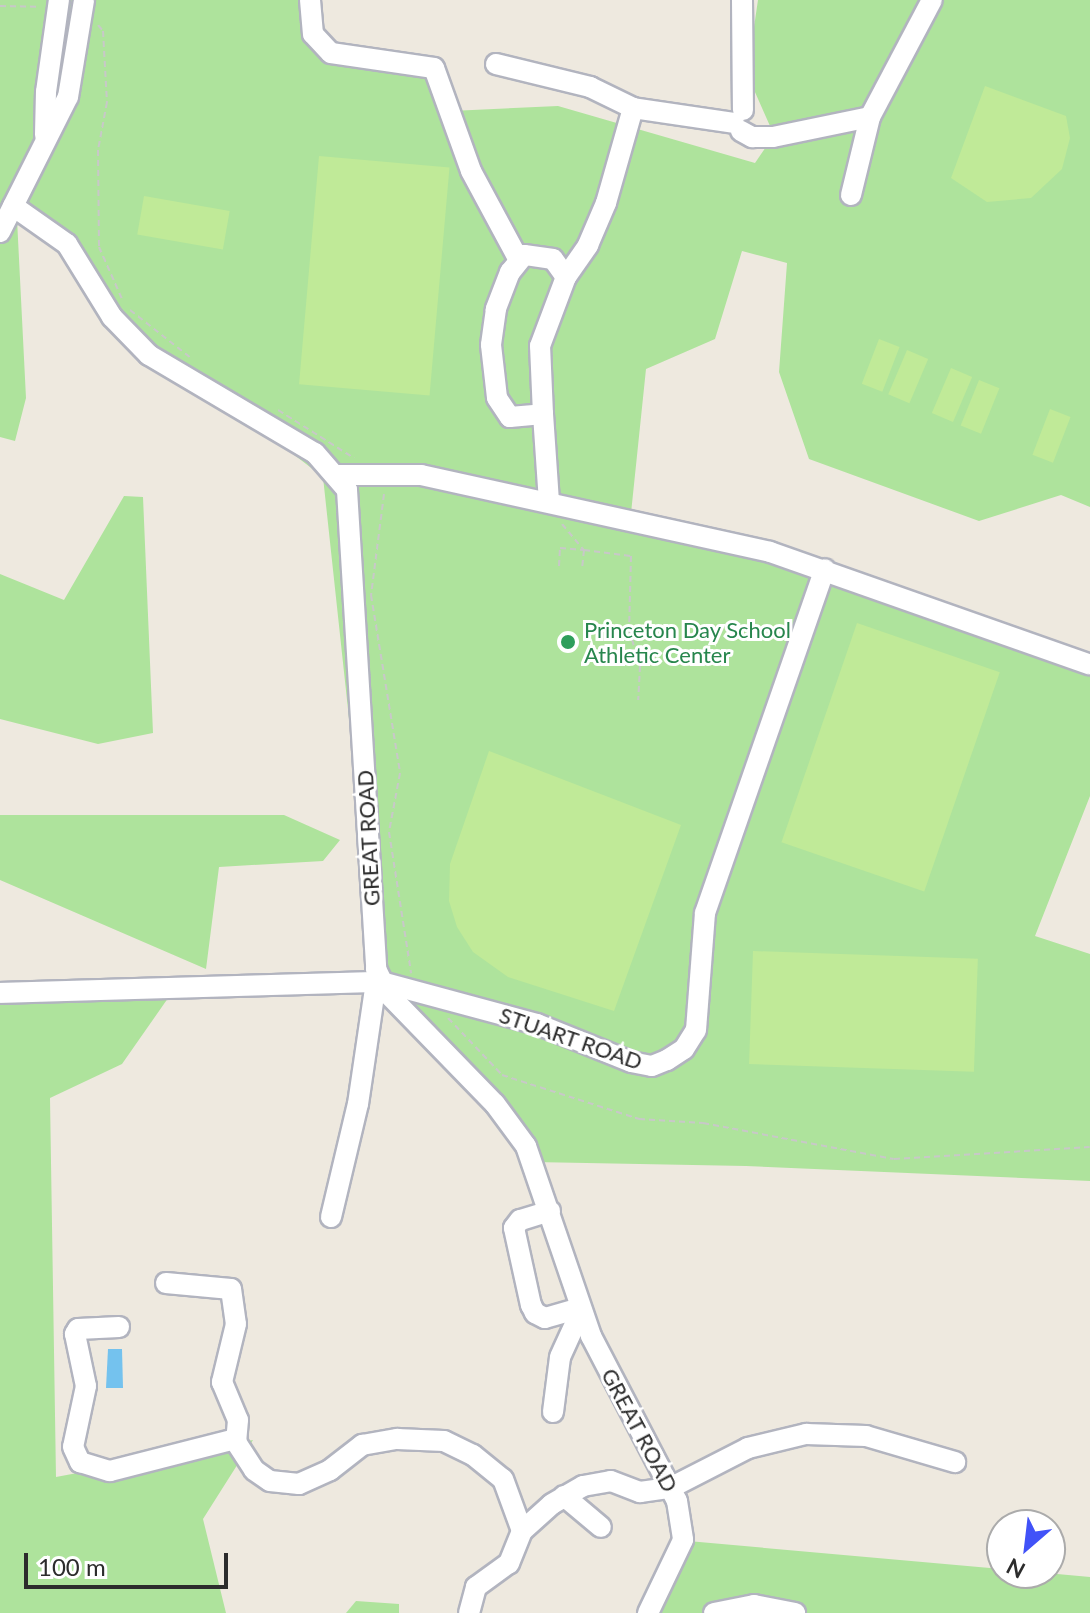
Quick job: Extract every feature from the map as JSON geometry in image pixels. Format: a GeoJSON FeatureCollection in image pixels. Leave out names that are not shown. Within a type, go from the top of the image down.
{"type":"FeatureCollection","features":[{"type":"Feature","properties":{"kind":"street"},"geometry":{"type":"LineString","coordinates":[[310,0],[313,34],[331,53],[434,68],[471,171],[519,260]]}},
{"type":"Feature","properties":{"kind":"street"},"geometry":{"type":"LineString","coordinates":[[742,0],[739,121],[752,137],[773,137],[870,117]]}},
{"type":"Feature","properties":{"kind":"street"},"geometry":{"type":"LineString","coordinates":[[851,195],[870,117],[932,0]]}},
{"type":"Feature","properties":{"kind":"street"},"geometry":{"type":"LineString","coordinates":[[45,136],[46,92],[59,5]]}},
{"type":"Feature","properties":{"kind":"street"},"geometry":{"type":"LineString","coordinates":[[0,232],[45,136],[68,97],[84,9]]}},
{"type":"Feature","properties":{"kind":"street"},"geometry":{"type":"LineString","coordinates":[[496,64],[590,87],[633,108],[739,121]]}},
{"type":"Feature","properties":{"kind":"street"},"geometry":{"type":"LineString","coordinates":[[549,502],[540,346],[566,277],[588,245],[606,203],[633,108]]}},
{"type":"Feature","properties":{"kind":"street"},"geometry":{"type":"LineString","coordinates":[[13,206],[67,244],[112,317],[149,355],[315,453],[339,475],[421,475],[549,502],[825,569],[1090,665]]}},
{"type":"Feature","properties":{"kind":"street"},"geometry":{"type":"LineString","coordinates":[[543,414],[510,417],[497,398],[491,345],[496,309],[524,255],[553,259],[566,277]]}},
{"type":"Feature","properties":{"kind":"street","name":"GREAT ROAD"},"geometry":{"type":"LineString","coordinates":[[339,475],[352,507],[373,952],[378,982],[512,1125],[537,1171],[581,1310],[682,1513],[683,1540],[649,1613]]}},
{"type":"Feature","properties":{"kind":"street","name":"STUART ROAD"},"geometry":{"type":"LineString","coordinates":[[0,993],[378,982],[537,1024],[631,1062],[652,1066],[684,1049],[700,1010],[705,913],[825,569]]}},
{"type":"Feature","properties":{"kind":"street"},"geometry":{"type":"LineString","coordinates":[[331,1217],[358,1104],[378,982]]}},
{"type":"Feature","properties":{"kind":"street"},"geometry":{"type":"LineString","coordinates":[[550,1211],[520,1220],[514,1228],[531,1305],[535,1313],[545,1318],[581,1310]]}},
{"type":"Feature","properties":{"kind":"street"},"geometry":{"type":"LineString","coordinates":[[166,1283],[231,1289],[236,1324],[222,1382],[238,1420],[236,1439],[254,1470],[270,1481],[299,1484],[330,1470],[362,1445],[397,1439],[444,1441],[473,1455],[503,1479],[522,1531]]}},
{"type":"Feature","properties":{"kind":"street"},"geometry":{"type":"LineString","coordinates":[[553,1412],[560,1357],[581,1310]]}},
{"type":"Feature","properties":{"kind":"street"},"geometry":{"type":"LineString","coordinates":[[119,1327],[78,1329],[75,1334],[86,1386],[73,1447],[80,1462],[110,1471],[236,1439]]}},
{"type":"Feature","properties":{"kind":"street"},"geometry":{"type":"LineString","coordinates":[[469,1613],[476,1587],[509,1563],[522,1531],[564,1496],[596,1483],[670,1488],[748,1448],[806,1434],[891,1441],[955,1462]]}},
{"type":"Feature","properties":{"kind":"street"},"geometry":{"type":"LineString","coordinates":[[564,1496],[601,1527]]}},
{"type":"Feature","properties":{"kind":"street"},"geometry":{"type":"LineString","coordinates":[[714,1613],[754,1605],[795,1613]]}},
{"type":"Feature","properties":{"kind":"path"},"geometry":{"type":"LineString","coordinates":[[0,6],[59,5]]}},
{"type":"Feature","properties":{"kind":"path"},"geometry":{"type":"LineString","coordinates":[[84,9],[103,31],[107,102],[98,150],[99,247],[126,307],[197,364]]}},
{"type":"Feature","properties":{"kind":"path"},"geometry":{"type":"LineString","coordinates":[[265,403],[355,458]]}},
{"type":"Feature","properties":{"kind":"path"},"geometry":{"type":"LineString","coordinates":[[379,475],[385,491],[371,595],[400,773],[389,832],[408,970],[427,993]]}},
{"type":"Feature","properties":{"kind":"path"},"geometry":{"type":"LineString","coordinates":[[549,502],[584,550],[582,568]]}},
{"type":"Feature","properties":{"kind":"path"},"geometry":{"type":"LineString","coordinates":[[559,566],[560,548],[631,556],[634,565],[629,630],[640,666],[638,700]]}},
{"type":"Feature","properties":{"kind":"path"},"geometry":{"type":"LineString","coordinates":[[444,1014],[502,1075],[639,1119],[703,1123],[894,1159],[1090,1147]]}},
{"type":"Feature","properties":{"kind":"green space"},"geometry":{"type":"Polygon","coordinates":[[[0,0],[307,0],[326,48],[436,69],[451,111],[558,106],[755,163],[774,135],[747,74],[758,0],[1090,0],[1090,507],[1061,495],[979,521],[809,459],[779,372],[787,263],[742,251],[715,339],[646,369],[630,523],[718,536],[1090,671],[1090,796],[1035,936],[1090,954],[1090,1181],[746,1166],[533,1162],[379,997],[323,477],[125,325],[16,199],[26,398],[15,441],[0,437],[0,0]]]}},
{"type":"Feature","properties":{"kind":"green space"},"geometry":{"type":"Polygon","coordinates":[[[985,86],[1066,116],[1070,138],[1062,169],[1031,198],[987,202],[951,178],[985,86]]]}},
{"type":"Feature","properties":{"kind":"green space"},"geometry":{"type":"Polygon","coordinates":[[[319,156],[450,167],[430,396],[299,384],[319,156]]]}},
{"type":"Feature","properties":{"kind":"green space"},"geometry":{"type":"Polygon","coordinates":[[[144,196],[230,211],[223,250],[137,234],[144,196]]]}},
{"type":"Feature","properties":{"kind":"green space"},"geometry":{"type":"Polygon","coordinates":[[[879,339],[900,347],[882,392],[862,384],[879,339]]]}},
{"type":"Feature","properties":{"kind":"green space"},"geometry":{"type":"Polygon","coordinates":[[[907,350],[928,359],[909,403],[888,394],[907,350]]]}},
{"type":"Feature","properties":{"kind":"green space"},"geometry":{"type":"Polygon","coordinates":[[[951,368],[972,377],[953,422],[932,413],[951,368]]]}},
{"type":"Feature","properties":{"kind":"green space"},"geometry":{"type":"Polygon","coordinates":[[[979,380],[999,388],[981,434],[961,425],[979,380]]]}},
{"type":"Feature","properties":{"kind":"green space"},"geometry":{"type":"Polygon","coordinates":[[[1050,409],[1071,417],[1053,463],[1032,455],[1050,409]]]}},
{"type":"Feature","properties":{"kind":"green space"},"geometry":{"type":"Polygon","coordinates":[[[124,496],[143,497],[153,733],[98,744],[0,719],[0,574],[64,600],[124,496]]]}},
{"type":"Feature","properties":{"kind":"green space"},"geometry":{"type":"Polygon","coordinates":[[[857,623],[1000,672],[924,892],[781,842],[857,623]]]}},
{"type":"Feature","properties":{"kind":"green space"},"geometry":{"type":"Polygon","coordinates":[[[489,751],[681,825],[614,1011],[508,977],[473,952],[457,927],[449,901],[450,864],[489,751]]]}},
{"type":"Feature","properties":{"kind":"green space"},"geometry":{"type":"Polygon","coordinates":[[[0,815],[284,815],[340,840],[323,861],[219,867],[206,969],[0,880],[0,815]]]}},
{"type":"Feature","properties":{"kind":"green space"},"geometry":{"type":"Polygon","coordinates":[[[753,951],[978,959],[974,1072],[749,1064],[753,951]]]}},
{"type":"Feature","properties":{"kind":"green space"},"geometry":{"type":"Polygon","coordinates":[[[180,981],[122,1064],[50,1098],[56,1477],[253,1440],[203,1519],[226,1613],[0,1613],[0,995],[180,981]]]}},
{"type":"Feature","properties":{"kind":"green space"},"geometry":{"type":"Polygon","coordinates":[[[688,1541],[986,1568],[986,1589],[1066,1589],[1066,1575],[1090,1577],[1090,1613],[648,1613],[688,1541]]]}},
{"type":"Feature","properties":{"kind":"green space"},"geometry":{"type":"Polygon","coordinates":[[[356,1601],[399,1604],[399,1613],[346,1613],[356,1601]]]}},
{"type":"Feature","properties":{"kind":"water"},"geometry":{"type":"Polygon","coordinates":[[[108,1349],[122,1349],[123,1388],[106,1388],[108,1349]]]}},
{"type":"Feature","properties":{"kind":"place","name":"Princeton Day School Athletic Center"},"geometry":{"type":"Point","coordinates":[568,642]}}]}
